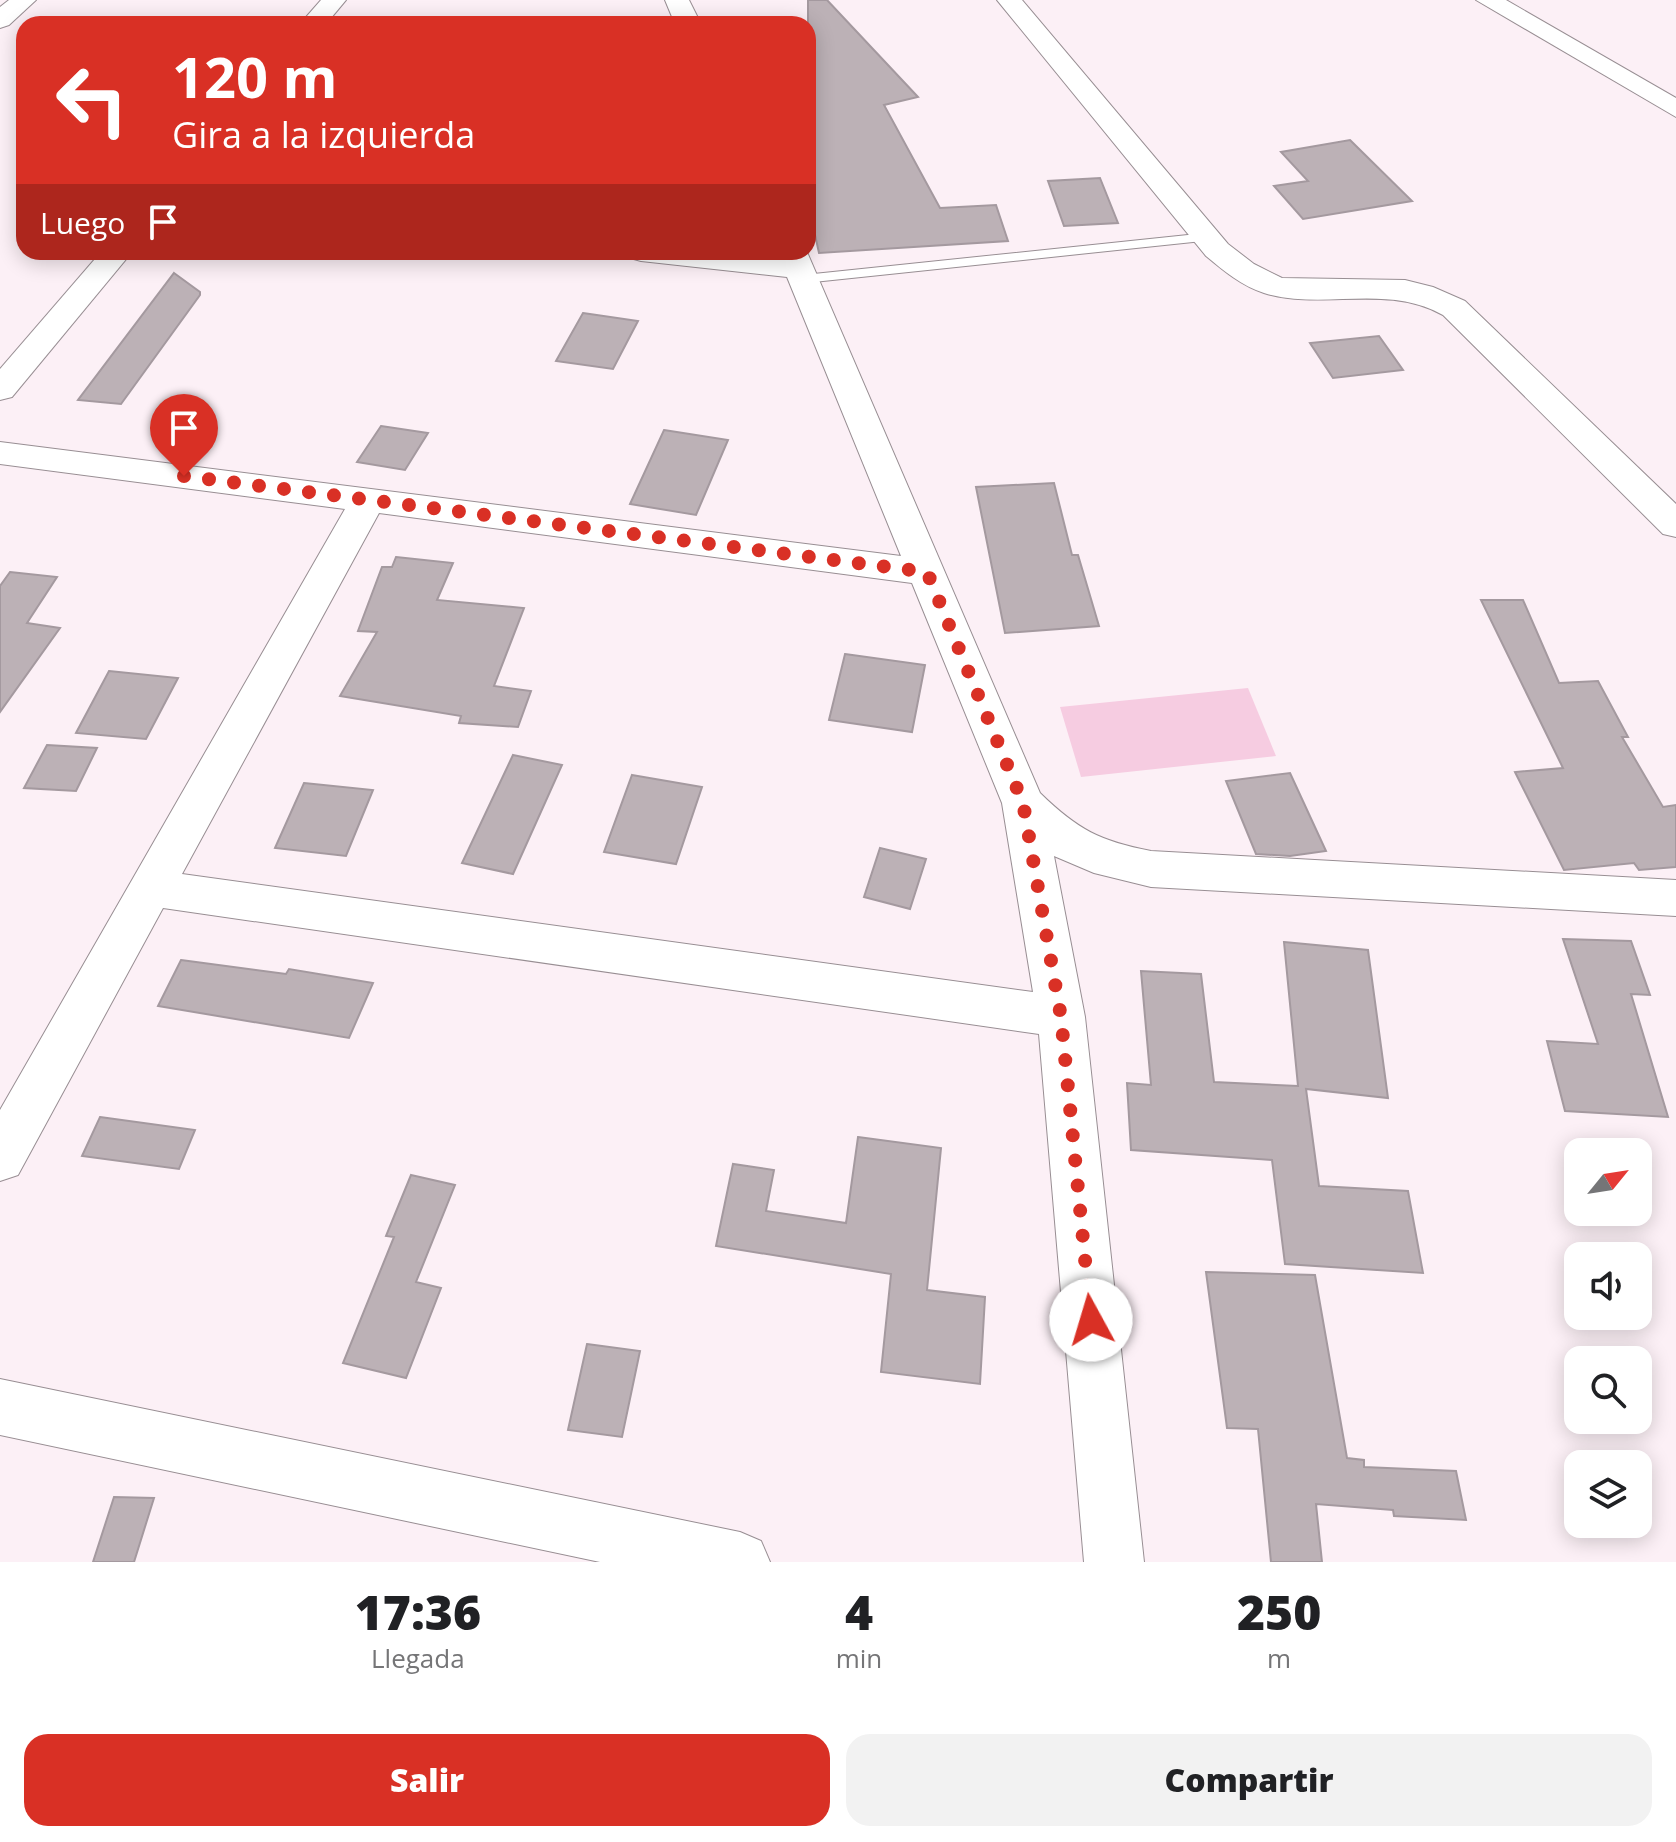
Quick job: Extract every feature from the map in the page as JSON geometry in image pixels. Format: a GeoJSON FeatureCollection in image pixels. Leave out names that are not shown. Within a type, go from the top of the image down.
{"type":"FeatureCollection","features":[{"type":"Feature","properties":{"kind":"street"},"geometry":{"type":"LineString","coordinates":[[0,20],[24,0]]}},
{"type":"Feature","properties":{"kind":"street"},"geometry":{"type":"LineString","coordinates":[[320,16],[334,0]]}},
{"type":"Feature","properties":{"kind":"street"},"geometry":{"type":"LineString","coordinates":[[1009,0],[1207,237],[1233,263],[1275,286],[1404,287],[1442,300],[1454,308],[1676,525]]}},
{"type":"Feature","properties":{"kind":"street"},"geometry":{"type":"LineString","coordinates":[[1488,0],[1676,109]]}},
{"type":"Feature","properties":{"kind":"street"},"geometry":{"type":"LineString","coordinates":[[0,390],[110,260]]}},
{"type":"Feature","properties":{"kind":"street"},"geometry":{"type":"LineString","coordinates":[[725,260],[799,267],[1023,803],[1061,1017],[1114,1562]]}},
{"type":"Feature","properties":{"kind":"street"},"geometry":{"type":"LineString","coordinates":[[0,453],[927,572]]}},
{"type":"Feature","properties":{"kind":"street"},"geometry":{"type":"LineString","coordinates":[[0,1158],[368,500]]}},
{"type":"Feature","properties":{"kind":"street"},"geometry":{"type":"LineString","coordinates":[[1023,803],[1059,840],[1093,858],[1151,869],[1676,898]]}},
{"type":"Feature","properties":{"kind":"street"},"geometry":{"type":"LineString","coordinates":[[151,888],[1061,1017]]}},
{"type":"Feature","properties":{"kind":"street"},"geometry":{"type":"LineString","coordinates":[[0,1407],[740,1562]]}},
{"type":"Feature","properties":{"kind":"lane"},"geometry":{"type":"LineString","coordinates":[[799,267],[1207,237]]}},
{"type":"Feature","properties":{"kind":"shaded area"},"geometry":{"type":"Polygon","coordinates":[[[1248,688],[1276,756],[1081,777],[1060,707],[1248,688]]]}},
{"type":"Feature","properties":{"kind":"building"},"geometry":{"type":"Polygon","coordinates":[[[808,0],[827,0],[918,97],[884,105],[940,208],[996,205],[1008,241],[819,253],[816,239],[816,16],[808,16],[808,0]]]}},
{"type":"Feature","properties":{"kind":"building"},"geometry":{"type":"Polygon","coordinates":[[[1350,140],[1412,201],[1303,219],[1274,186],[1308,181],[1281,152],[1350,140]]]}},
{"type":"Feature","properties":{"kind":"building"},"geometry":{"type":"Polygon","coordinates":[[[1100,178],[1118,223],[1064,226],[1048,181],[1100,178]]]}},
{"type":"Feature","properties":{"kind":"building"},"geometry":{"type":"Polygon","coordinates":[[[174,273],[200,295],[121,404],[78,400],[174,273]]]}},
{"type":"Feature","properties":{"kind":"building"},"geometry":{"type":"Polygon","coordinates":[[[583,313],[638,321],[613,369],[556,361],[583,313]]]}},
{"type":"Feature","properties":{"kind":"building"},"geometry":{"type":"Polygon","coordinates":[[[1379,336],[1403,370],[1333,378],[1310,343],[1379,336]]]}},
{"type":"Feature","properties":{"kind":"building"},"geometry":{"type":"Polygon","coordinates":[[[381,426],[428,433],[405,470],[357,462],[381,426]]]}},
{"type":"Feature","properties":{"kind":"building"},"geometry":{"type":"Polygon","coordinates":[[[664,430],[728,440],[696,515],[630,504],[664,430]]]}},
{"type":"Feature","properties":{"kind":"building"},"geometry":{"type":"Polygon","coordinates":[[[1054,483],[1072,555],[1078,555],[1099,626],[1005,633],[976,487],[1054,483]]]}},
{"type":"Feature","properties":{"kind":"building"},"geometry":{"type":"Polygon","coordinates":[[[396,557],[453,563],[437,600],[524,608],[494,686],[531,691],[518,727],[459,723],[461,716],[340,696],[377,632],[358,631],[382,567],[392,567],[396,557]]]}},
{"type":"Feature","properties":{"kind":"building"},"geometry":{"type":"Polygon","coordinates":[[[10,572],[57,577],[27,623],[60,628],[0,712],[0,586],[10,572]]]}},
{"type":"Feature","properties":{"kind":"building"},"geometry":{"type":"Polygon","coordinates":[[[1481,600],[1523,600],[1559,683],[1598,681],[1628,737],[1622,737],[1663,807],[1676,805],[1676,867],[1639,870],[1634,863],[1564,870],[1515,772],[1563,768],[1481,600]]]}},
{"type":"Feature","properties":{"kind":"building"},"geometry":{"type":"Polygon","coordinates":[[[845,654],[925,665],[912,732],[829,720],[845,654]]]}},
{"type":"Feature","properties":{"kind":"building"},"geometry":{"type":"Polygon","coordinates":[[[109,671],[178,678],[146,739],[76,733],[109,671]]]}},
{"type":"Feature","properties":{"kind":"building"},"geometry":{"type":"Polygon","coordinates":[[[47,745],[97,748],[76,791],[24,788],[47,745]]]}},
{"type":"Feature","properties":{"kind":"building"},"geometry":{"type":"Polygon","coordinates":[[[513,755],[562,765],[513,874],[462,863],[513,755]]]}},
{"type":"Feature","properties":{"kind":"building"},"geometry":{"type":"Polygon","coordinates":[[[1290,773],[1326,851],[1290,856],[1256,854],[1226,781],[1290,773]]]}},
{"type":"Feature","properties":{"kind":"building"},"geometry":{"type":"Polygon","coordinates":[[[632,775],[702,787],[676,864],[604,852],[632,775]]]}},
{"type":"Feature","properties":{"kind":"building"},"geometry":{"type":"Polygon","coordinates":[[[304,783],[373,790],[346,856],[275,848],[304,783]]]}},
{"type":"Feature","properties":{"kind":"building"},"geometry":{"type":"Polygon","coordinates":[[[880,848],[926,859],[910,909],[864,897],[880,848]]]}},
{"type":"Feature","properties":{"kind":"building"},"geometry":{"type":"Polygon","coordinates":[[[1563,939],[1631,941],[1650,995],[1631,994],[1668,1117],[1565,1111],[1547,1041],[1598,1044],[1563,939]]]}},
{"type":"Feature","properties":{"kind":"building"},"geometry":{"type":"Polygon","coordinates":[[[1284,942],[1368,950],[1388,1098],[1306,1089],[1319,1186],[1408,1191],[1423,1273],[1285,1264],[1272,1160],[1131,1150],[1127,1083],[1151,1085],[1141,971],[1201,974],[1214,1082],[1298,1086],[1284,942]]]}},
{"type":"Feature","properties":{"kind":"building"},"geometry":{"type":"Polygon","coordinates":[[[181,960],[286,974],[289,969],[373,983],[349,1038],[158,1006],[181,960]]]}},
{"type":"Feature","properties":{"kind":"building"},"geometry":{"type":"Polygon","coordinates":[[[100,1117],[195,1130],[179,1169],[82,1156],[100,1117]]]}},
{"type":"Feature","properties":{"kind":"building"},"geometry":{"type":"Polygon","coordinates":[[[858,1137],[941,1148],[927,1290],[985,1297],[980,1384],[881,1372],[891,1274],[716,1246],[733,1164],[774,1170],[766,1211],[846,1223],[858,1137]]]}},
{"type":"Feature","properties":{"kind":"building"},"geometry":{"type":"Polygon","coordinates":[[[411,1175],[455,1185],[416,1282],[441,1288],[406,1378],[343,1363],[394,1237],[386,1236],[411,1175]]]}},
{"type":"Feature","properties":{"kind":"building"},"geometry":{"type":"Polygon","coordinates":[[[1206,1272],[1315,1275],[1347,1458],[1364,1460],[1364,1467],[1456,1471],[1466,1520],[1394,1516],[1393,1510],[1316,1504],[1322,1562],[1271,1562],[1258,1429],[1227,1428],[1206,1272]]]}},
{"type":"Feature","properties":{"kind":"building"},"geometry":{"type":"Polygon","coordinates":[[[587,1344],[640,1351],[622,1437],[568,1430],[587,1344]]]}},
{"type":"Feature","properties":{"kind":"building"},"geometry":{"type":"Polygon","coordinates":[[[114,1497],[154,1498],[134,1562],[93,1562],[114,1497]]]}},
{"type":"Feature","properties":{"kind":"route"},"geometry":{"type":"LineString","coordinates":[[184,476],[927,572],[1023,803],[1061,1017],[1091,1320]]}}]}
